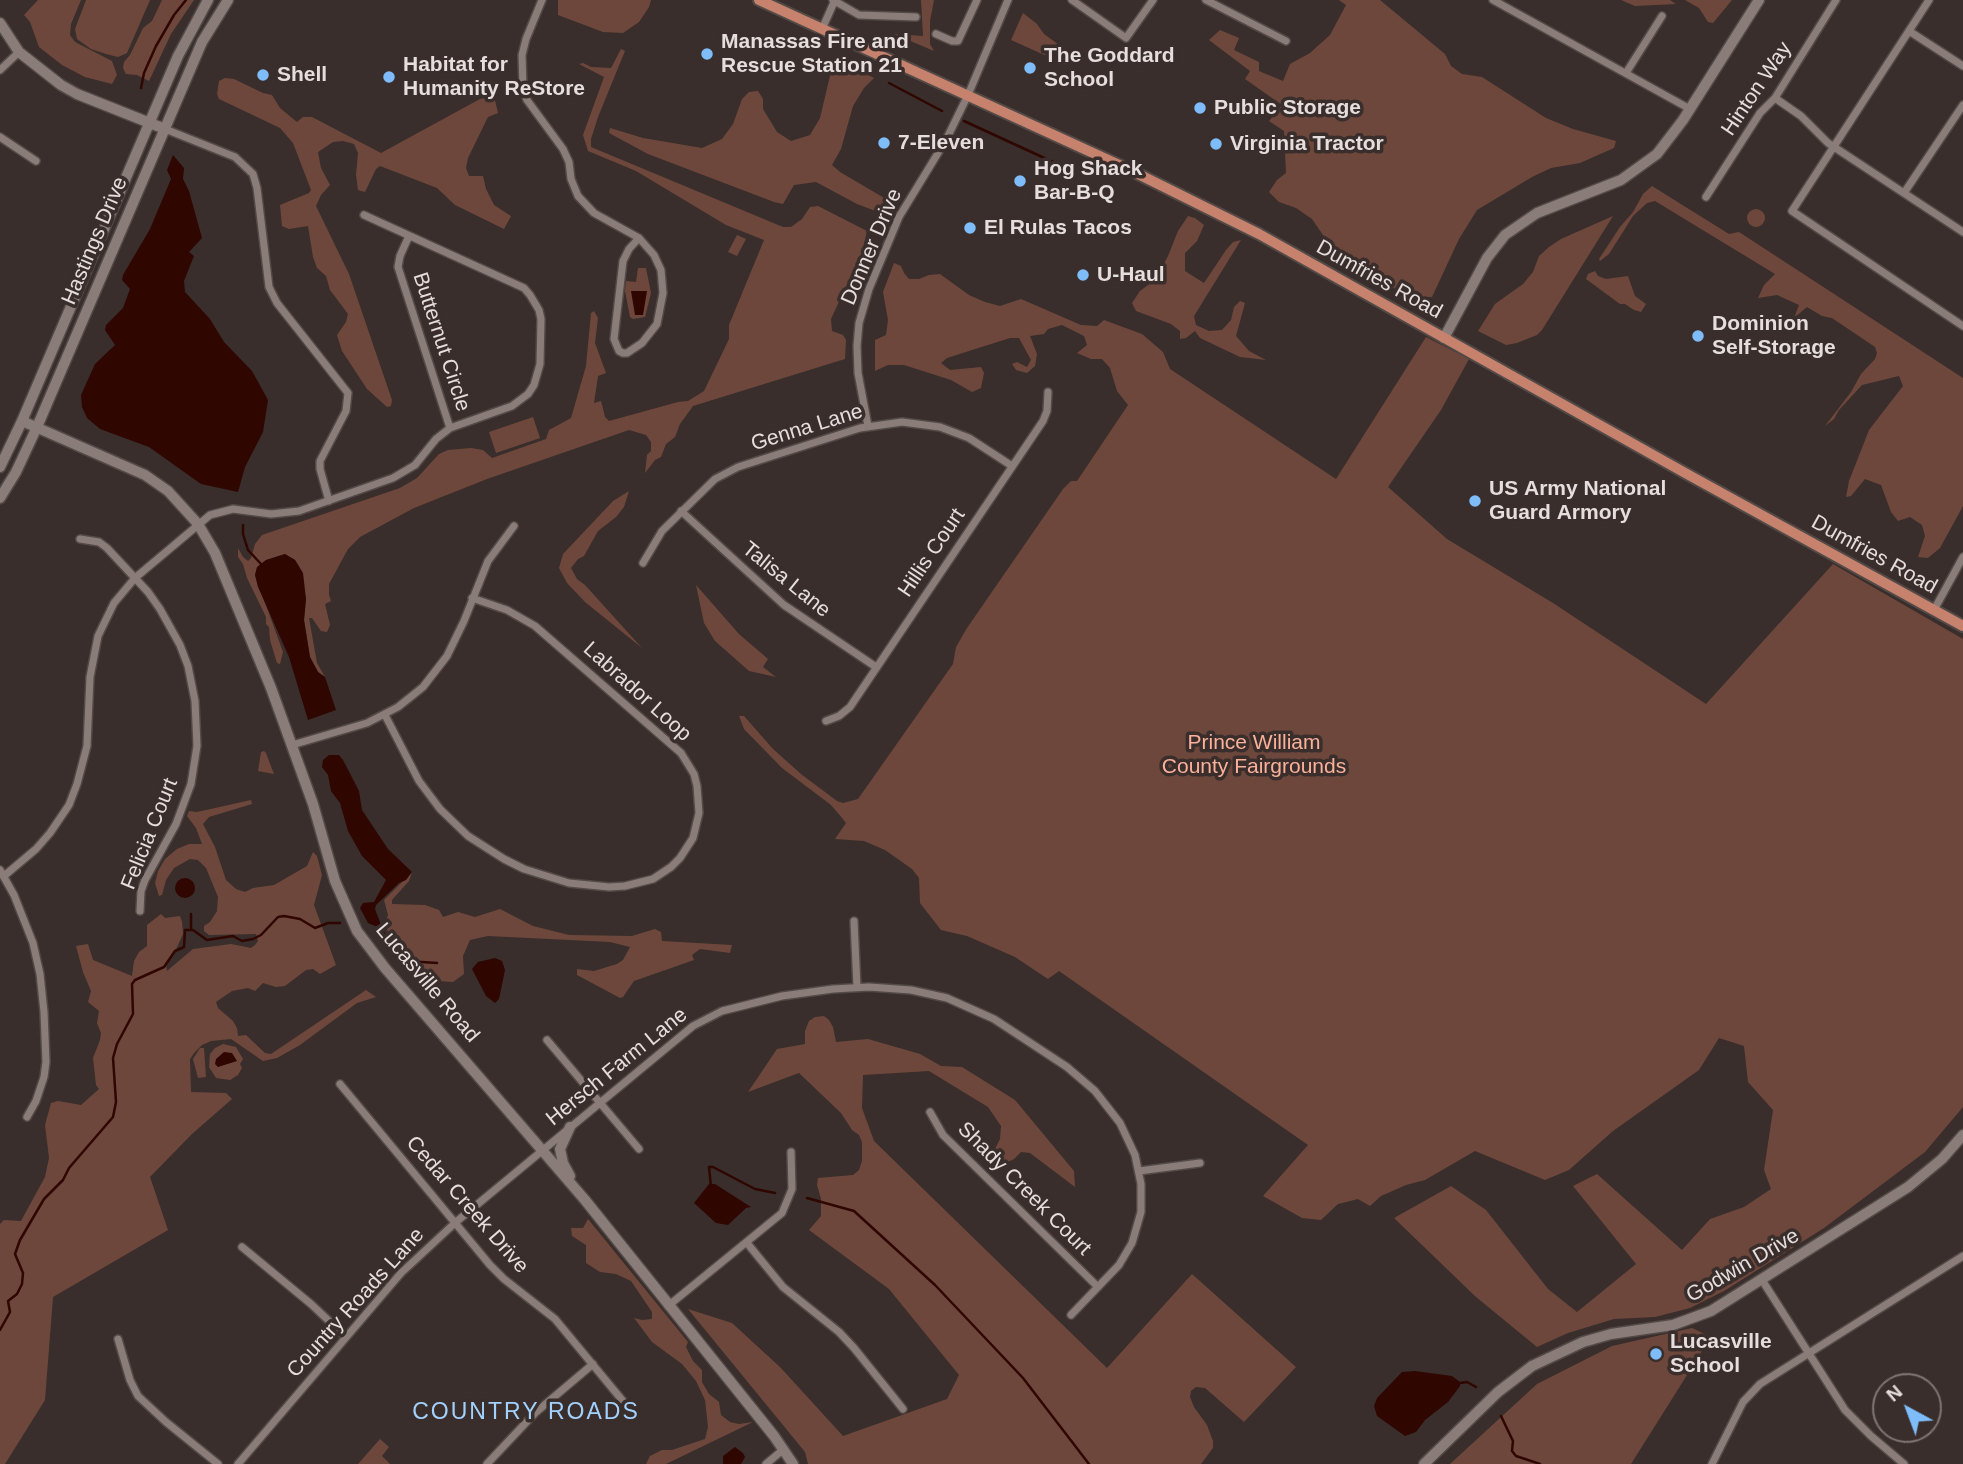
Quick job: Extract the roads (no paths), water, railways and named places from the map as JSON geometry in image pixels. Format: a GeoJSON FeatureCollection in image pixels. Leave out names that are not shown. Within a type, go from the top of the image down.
{"type":"FeatureCollection","features":[{"type":"Feature","properties":{"kind":"main road","name":"Dumfries Road"},"geometry":{"type":"LineString","coordinates":[[759,0],[1197,202],[1259,234],[1963,626]]}},
{"type":"Feature","properties":{"kind":"street","name":"Hastings Drive"},"geometry":{"type":"LineString","coordinates":[[0,467],[178,56],[208,0]]}},
{"type":"Feature","properties":{"kind":"street","name":"Hastings Drive"},"geometry":{"type":"LineString","coordinates":[[0,498],[16,472],[37,427],[202,42],[228,0]]}},
{"type":"Feature","properties":{"kind":"street"},"geometry":{"type":"LineString","coordinates":[[542,0],[522,55],[523,89],[527,100],[563,149],[578,197],[594,213],[639,238],[654,255],[661,270],[663,293],[657,324],[633,350],[623,353],[619,351],[614,339],[623,261],[639,238]]}},
{"type":"Feature","properties":{"kind":"street"},"geometry":{"type":"LineString","coordinates":[[822,29],[834,0],[859,15],[916,17]]}},
{"type":"Feature","properties":{"kind":"street"},"geometry":{"type":"LineString","coordinates":[[936,34],[958,41],[977,0]]}},
{"type":"Feature","properties":{"kind":"street","name":"Donner Drive"},"geometry":{"type":"LineString","coordinates":[[868,426],[857,346],[859,323],[869,289],[900,216],[947,138],[968,95],[1008,0]]}},
{"type":"Feature","properties":{"kind":"street"},"geometry":{"type":"LineString","coordinates":[[1072,0],[1126,38],[1153,0]]}},
{"type":"Feature","properties":{"kind":"street"},"geometry":{"type":"LineString","coordinates":[[1206,0],[1286,41]]}},
{"type":"Feature","properties":{"kind":"street"},"geometry":{"type":"LineString","coordinates":[[1493,0],[1690,109]]}},
{"type":"Feature","properties":{"kind":"street"},"geometry":{"type":"LineString","coordinates":[[1444,338],[1487,258],[1505,235],[1537,213],[1621,180],[1642,167],[1668,142],[1759,0]]}},
{"type":"Feature","properties":{"kind":"street","name":"Hinton Way"},"geometry":{"type":"LineString","coordinates":[[1706,197],[1760,113],[1775,98],[1836,0]]}},
{"type":"Feature","properties":{"kind":"street"},"geometry":{"type":"LineString","coordinates":[[1930,0],[1792,211],[1963,326]]}},
{"type":"Feature","properties":{"kind":"street"},"geometry":{"type":"LineString","coordinates":[[1626,73],[1662,16]]}},
{"type":"Feature","properties":{"kind":"street"},"geometry":{"type":"LineString","coordinates":[[0,23],[19,52],[43,73],[77,94],[235,157],[253,174],[269,287],[277,303],[348,393],[349,406],[320,461],[329,501]]}},
{"type":"Feature","properties":{"kind":"street"},"geometry":{"type":"LineString","coordinates":[[1909,31],[1963,66]]}},
{"type":"Feature","properties":{"kind":"street"},"geometry":{"type":"LineString","coordinates":[[0,69],[19,52]]}},
{"type":"Feature","properties":{"kind":"street"},"geometry":{"type":"LineString","coordinates":[[1775,98],[1801,116],[1817,134],[1834,147],[1963,232]]}},
{"type":"Feature","properties":{"kind":"street"},"geometry":{"type":"LineString","coordinates":[[1904,193],[1963,105]]}},
{"type":"Feature","properties":{"kind":"street"},"geometry":{"type":"LineString","coordinates":[[0,137],[36,160]]}},
{"type":"Feature","properties":{"kind":"street","name":"Butternut Circle"},"geometry":{"type":"LineString","coordinates":[[364,215],[524,288],[536,303],[541,319],[540,364],[534,385],[528,394],[499,412],[450,428],[398,267],[409,236]]}},
{"type":"Feature","properties":{"kind":"street","name":"Hillis Court"},"geometry":{"type":"LineString","coordinates":[[826,721],[846,711],[1043,421],[1047,411],[1048,392]]}},
{"type":"Feature","properties":{"kind":"street","name":"Lucasville Road"},"geometry":{"type":"LineString","coordinates":[[22,421],[145,475],[168,491],[198,524],[215,553],[232,592],[292,745],[343,904],[357,931],[385,968],[585,1200],[784,1449],[793,1464]]}},
{"type":"Feature","properties":{"kind":"street","name":"Genna Lane"},"geometry":{"type":"LineString","coordinates":[[643,563],[662,531],[681,510],[704,488],[728,472],[868,426],[902,422],[940,427],[969,438],[1012,466]]}},
{"type":"Feature","properties":{"kind":"street"},"geometry":{"type":"LineString","coordinates":[[27,1117],[44,1077],[44,1012],[33,943],[24,917],[2,873],[36,849],[50,834],[77,784],[87,746],[90,677],[98,636],[114,603],[135,578],[209,515],[222,510],[243,509],[285,513],[329,501],[405,472],[450,428]]}},
{"type":"Feature","properties":{"kind":"street","name":"Talisa Lane"},"geometry":{"type":"LineString","coordinates":[[681,510],[784,605],[876,667]]}},
{"type":"Feature","properties":{"kind":"street"},"geometry":{"type":"LineString","coordinates":[[292,745],[367,723],[385,715],[413,696],[436,672],[457,639],[491,555],[514,526]]}},
{"type":"Feature","properties":{"kind":"street","name":"Felicia Court"},"geometry":{"type":"LineString","coordinates":[[80,539],[99,542],[107,548],[160,609],[180,645],[192,679],[197,723],[196,755],[191,784],[176,824],[145,880],[141,891],[140,911]]}},
{"type":"Feature","properties":{"kind":"street"},"geometry":{"type":"LineString","coordinates":[[1934,610],[1963,557]]}},
{"type":"Feature","properties":{"kind":"street","name":"Labrador Loop"},"geometry":{"type":"LineString","coordinates":[[385,715],[419,781],[440,809],[468,836],[504,859],[569,883],[609,887],[653,879],[680,858],[693,838],[699,813],[694,774],[681,753],[535,626],[507,610],[472,598]]}},
{"type":"Feature","properties":{"kind":"street"},"geometry":{"type":"LineString","coordinates":[[855,921],[858,987]]}},
{"type":"Feature","properties":{"kind":"street","name":"Hersch Farm Lane"},"geometry":{"type":"LineString","coordinates":[[542,1150],[685,1032],[722,1011],[782,996],[858,987],[894,988],[931,994],[973,1009],[1067,1067],[1095,1091],[1129,1138],[1139,1171],[1142,1196],[1138,1228],[1119,1265],[1071,1315]]}},
{"type":"Feature","properties":{"kind":"street"},"geometry":{"type":"LineString","coordinates":[[547,1040],[639,1149]]}},
{"type":"Feature","properties":{"kind":"street","name":"Cedar Creek Drive"},"geometry":{"type":"LineString","coordinates":[[340,1084],[497,1272],[555,1318],[627,1406]]}},
{"type":"Feature","properties":{"kind":"street","name":"Shady Creek Court"},"geometry":{"type":"LineString","coordinates":[[930,1112],[943,1135],[1098,1287]]}},
{"type":"Feature","properties":{"kind":"street"},"geometry":{"type":"LineString","coordinates":[[570,1127],[561,1142],[560,1156],[585,1200]]}},
{"type":"Feature","properties":{"kind":"street","name":"Godwin Drive"},"geometry":{"type":"LineString","coordinates":[[1424,1464],[1498,1392],[1523,1372],[1566,1348],[1604,1336],[1650,1330],[1690,1320],[1711,1311],[1908,1187],[1942,1159],[1963,1135]]}},
{"type":"Feature","properties":{"kind":"street","name":"Country Roads Lane"},"geometry":{"type":"LineString","coordinates":[[238,1464],[401,1273],[456,1222],[542,1150]]}},
{"type":"Feature","properties":{"kind":"street"},"geometry":{"type":"LineString","coordinates":[[668,1306],[779,1217],[788,1205],[793,1185],[791,1152]]}},
{"type":"Feature","properties":{"kind":"street"},"geometry":{"type":"LineString","coordinates":[[1139,1171],[1200,1163]]}},
{"type":"Feature","properties":{"kind":"street"},"geometry":{"type":"LineString","coordinates":[[747,1243],[783,1287],[839,1332],[903,1409]]}},
{"type":"Feature","properties":{"kind":"street"},"geometry":{"type":"LineString","coordinates":[[242,1247],[346,1337]]}},
{"type":"Feature","properties":{"kind":"street"},"geometry":{"type":"LineString","coordinates":[[1713,1464],[1749,1393],[1963,1256]]}},
{"type":"Feature","properties":{"kind":"street"},"geometry":{"type":"LineString","coordinates":[[1762,1280],[1845,1410],[1904,1464]]}},
{"type":"Feature","properties":{"kind":"street"},"geometry":{"type":"LineString","coordinates":[[118,1339],[130,1380],[138,1396],[218,1464]]}},
{"type":"Feature","properties":{"kind":"street"},"geometry":{"type":"LineString","coordinates":[[487,1464],[535,1413],[593,1364]]}},
{"type":"Feature","properties":{"kind":"street"},"geometry":{"type":"LineString","coordinates":[[766,1464],[784,1449]]}},
{"type":"Feature","properties":{"kind":"waterway"},"geometry":{"type":"LineString","coordinates":[[141,88],[144,73],[156,46],[186,0]]}},
{"type":"Feature","properties":{"kind":"waterway"},"geometry":{"type":"LineString","coordinates":[[889,83],[942,111]]}},
{"type":"Feature","properties":{"kind":"waterway"},"geometry":{"type":"LineString","coordinates":[[964,121],[1053,162]]}},
{"type":"Feature","properties":{"kind":"waterway"},"geometry":{"type":"LineString","coordinates":[[1067,168],[1072,171]]}},
{"type":"Feature","properties":{"kind":"waterway"},"geometry":{"type":"LineString","coordinates":[[243,525],[248,550],[261,564]]}},
{"type":"Feature","properties":{"kind":"waterway"},"geometry":{"type":"LineString","coordinates":[[191,914],[191,928]]}},
{"type":"Feature","properties":{"kind":"waterway"},"geometry":{"type":"LineString","coordinates":[[0,1330],[10,1312],[8,1301],[17,1294],[22,1284],[23,1273],[15,1254],[20,1240],[44,1199],[63,1180],[69,1168],[113,1117],[116,1102],[113,1058],[117,1044],[133,1014],[132,984],[135,980],[164,967],[175,951],[184,947],[185,930],[193,930],[207,940],[233,936],[242,941],[261,935],[278,917],[300,919],[315,928],[328,923],[340,923]]}},
{"type":"Feature","properties":{"kind":"waterway"},"geometry":{"type":"LineString","coordinates":[[381,925],[386,941],[402,959],[437,963]]}},
{"type":"Feature","properties":{"kind":"waterway"},"geometry":{"type":"LineString","coordinates":[[711,1187],[709,1167],[755,1189],[775,1193]]}},
{"type":"Feature","properties":{"kind":"waterway"},"geometry":{"type":"LineString","coordinates":[[807,1198],[854,1211],[935,1285],[1023,1378],[1089,1464]]}},
{"type":"Feature","properties":{"kind":"waterway"},"geometry":{"type":"LineString","coordinates":[[1460,1383],[1467,1382],[1476,1387]]}},
{"type":"Feature","properties":{"kind":"waterway"},"geometry":{"type":"LineString","coordinates":[[1501,1416],[1513,1441],[1512,1451],[1516,1456],[1540,1464]]}},
{"type":"Feature","properties":{"kind":"place","name":"Manassas Fire and Rescue Station 21"},"geometry":{"type":"Point","coordinates":[707,54]}},
{"type":"Feature","properties":{"kind":"place","name":"The Goddard School"},"geometry":{"type":"Point","coordinates":[1030,68]}},
{"type":"Feature","properties":{"kind":"place","name":"Shell"},"geometry":{"type":"Point","coordinates":[263,75]}},
{"type":"Feature","properties":{"kind":"place","name":"Habitat for Humanity ReStore"},"geometry":{"type":"Point","coordinates":[389,77]}},
{"type":"Feature","properties":{"kind":"place","name":"Public Storage"},"geometry":{"type":"Point","coordinates":[1200,108]}},
{"type":"Feature","properties":{"kind":"place","name":"7-Eleven"},"geometry":{"type":"Point","coordinates":[884,143]}},
{"type":"Feature","properties":{"kind":"place","name":"Virginia Tractor"},"geometry":{"type":"Point","coordinates":[1216,144]}},
{"type":"Feature","properties":{"kind":"place","name":"Hog Shack Bar-B-Q"},"geometry":{"type":"Point","coordinates":[1020,181]}},
{"type":"Feature","properties":{"kind":"place","name":"El Rulas Tacos"},"geometry":{"type":"Point","coordinates":[970,228]}},
{"type":"Feature","properties":{"kind":"place","name":"U-Haul"},"geometry":{"type":"Point","coordinates":[1083,275]}},
{"type":"Feature","properties":{"kind":"place","name":"Dominion Self-Storage"},"geometry":{"type":"Point","coordinates":[1698,336]}},
{"type":"Feature","properties":{"kind":"place","name":"US Army National Guard Armory"},"geometry":{"type":"Point","coordinates":[1475,501]}},
{"type":"Feature","properties":{"kind":"place","name":"Lucasville School"},"geometry":{"type":"Point","coordinates":[1656,1354]}},
{"type":"Feature","properties":{"kind":"district","name":"COUNTRY ROADS"},"geometry":{"type":"Point","coordinates":[526,1413]}},
{"type":"Feature","properties":{"kind":"park label","name":"Prince William County Fairgrounds"},"geometry":{"type":"Point","coordinates":[1254,755]}}]}
